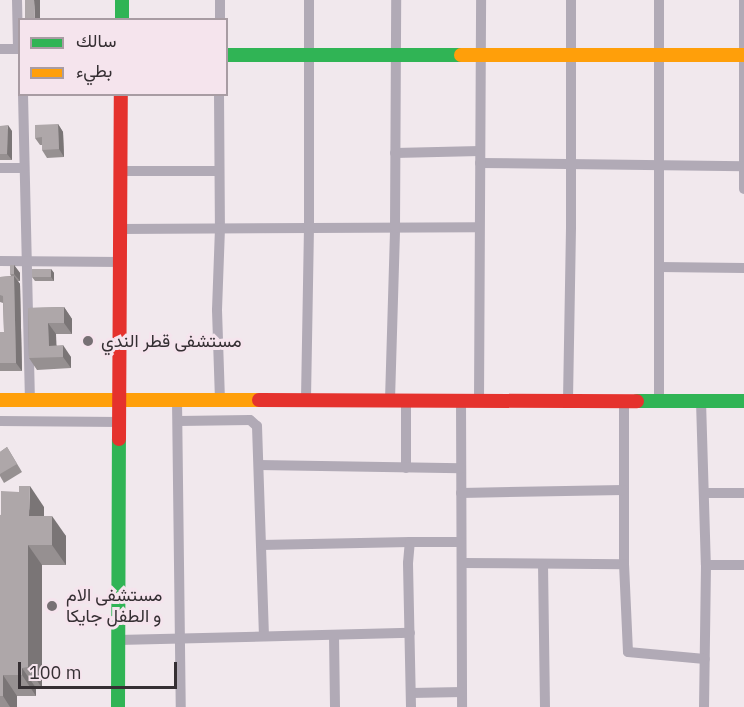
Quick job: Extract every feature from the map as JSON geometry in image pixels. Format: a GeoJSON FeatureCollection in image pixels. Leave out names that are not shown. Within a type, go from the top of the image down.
{"type":"FeatureCollection","features":[{"type":"Feature","properties":{"kind":"main road"},"geometry":{"type":"LineString","coordinates":[[122,0],[122,18]]}},
{"type":"Feature","properties":{"kind":"main road"},"geometry":{"type":"LineString","coordinates":[[228,55],[744,53]]}},
{"type":"Feature","properties":{"kind":"main road"},"geometry":{"type":"LineString","coordinates":[[118,707],[121,96]]}},
{"type":"Feature","properties":{"kind":"main road"},"geometry":{"type":"LineString","coordinates":[[0,400],[744,401]]}},
{"type":"Feature","properties":{"kind":"street"},"geometry":{"type":"LineString","coordinates":[[17,0],[18,24]]}},
{"type":"Feature","properties":{"kind":"street"},"geometry":{"type":"LineString","coordinates":[[220,0],[220,18]]}},
{"type":"Feature","properties":{"kind":"street"},"geometry":{"type":"LineString","coordinates":[[306,399],[309,0]]}},
{"type":"Feature","properties":{"kind":"street"},"geometry":{"type":"LineString","coordinates":[[390,400],[395,228],[396,0]]}},
{"type":"Feature","properties":{"kind":"street"},"geometry":{"type":"LineString","coordinates":[[479,400],[481,0]]}},
{"type":"Feature","properties":{"kind":"street"},"geometry":{"type":"LineString","coordinates":[[568,400],[571,0]]}},
{"type":"Feature","properties":{"kind":"street"},"geometry":{"type":"LineString","coordinates":[[658,401],[659,0]]}},
{"type":"Feature","properties":{"kind":"street"},"geometry":{"type":"LineString","coordinates":[[744,0],[744,53]]}},
{"type":"Feature","properties":{"kind":"street"},"geometry":{"type":"LineString","coordinates":[[0,49],[18,49]]}},
{"type":"Feature","properties":{"kind":"street"},"geometry":{"type":"LineString","coordinates":[[744,62],[744,189]]}},
{"type":"Feature","properties":{"kind":"street"},"geometry":{"type":"LineString","coordinates":[[23,96],[30,400]]}},
{"type":"Feature","properties":{"kind":"street"},"geometry":{"type":"LineString","coordinates":[[219,96],[220,228],[217,310],[220,399]]}},
{"type":"Feature","properties":{"kind":"street"},"geometry":{"type":"LineString","coordinates":[[395,153],[480,151]]}},
{"type":"Feature","properties":{"kind":"street"},"geometry":{"type":"LineString","coordinates":[[480,163],[744,166]]}},
{"type":"Feature","properties":{"kind":"street"},"geometry":{"type":"LineString","coordinates":[[0,168],[24,168]]}},
{"type":"Feature","properties":{"kind":"street"},"geometry":{"type":"LineString","coordinates":[[121,171],[219,171]]}},
{"type":"Feature","properties":{"kind":"street"},"geometry":{"type":"LineString","coordinates":[[121,229],[479,227]]}},
{"type":"Feature","properties":{"kind":"street"},"geometry":{"type":"LineString","coordinates":[[0,261],[121,262]]}},
{"type":"Feature","properties":{"kind":"street"},"geometry":{"type":"LineString","coordinates":[[659,267],[744,267]]}},
{"type":"Feature","properties":{"kind":"street"},"geometry":{"type":"LineString","coordinates":[[461,399],[462,707]]}},
{"type":"Feature","properties":{"kind":"street"},"geometry":{"type":"LineString","coordinates":[[177,400],[181,707]]}},
{"type":"Feature","properties":{"kind":"street"},"geometry":{"type":"LineString","coordinates":[[406,400],[406,468]]}},
{"type":"Feature","properties":{"kind":"street"},"geometry":{"type":"LineString","coordinates":[[624,400],[624,564],[628,652],[705,659]]}},
{"type":"Feature","properties":{"kind":"street"},"geometry":{"type":"LineString","coordinates":[[701,401],[706,565],[705,707]]}},
{"type":"Feature","properties":{"kind":"street"},"geometry":{"type":"LineString","coordinates":[[179,421],[250,420],[255,422],[259,465],[264,636]]}},
{"type":"Feature","properties":{"kind":"street"},"geometry":{"type":"LineString","coordinates":[[0,421],[120,422]]}},
{"type":"Feature","properties":{"kind":"street"},"geometry":{"type":"LineString","coordinates":[[259,465],[461,468]]}},
{"type":"Feature","properties":{"kind":"street"},"geometry":{"type":"LineString","coordinates":[[461,493],[623,490]]}},
{"type":"Feature","properties":{"kind":"street"},"geometry":{"type":"LineString","coordinates":[[704,493],[744,493]]}},
{"type":"Feature","properties":{"kind":"street"},"geometry":{"type":"LineString","coordinates":[[410,542],[411,707]]}},
{"type":"Feature","properties":{"kind":"street"},"geometry":{"type":"LineString","coordinates":[[261,544],[461,542]]}},
{"type":"Feature","properties":{"kind":"street"},"geometry":{"type":"LineString","coordinates":[[462,563],[624,564]]}},
{"type":"Feature","properties":{"kind":"street"},"geometry":{"type":"LineString","coordinates":[[543,564],[546,707]]}},
{"type":"Feature","properties":{"kind":"street"},"geometry":{"type":"LineString","coordinates":[[706,565],[744,565]]}},
{"type":"Feature","properties":{"kind":"street"},"geometry":{"type":"LineString","coordinates":[[118,640],[410,633]]}},
{"type":"Feature","properties":{"kind":"street"},"geometry":{"type":"LineString","coordinates":[[334,635],[335,707]]}},
{"type":"Feature","properties":{"kind":"street"},"geometry":{"type":"LineString","coordinates":[[411,693],[462,692]]}},
{"type":"Feature","properties":{"kind":"building"},"geometry":{"type":"Polygon","coordinates":[[[25,0],[34,0],[35,18],[25,18],[25,0]]]}},
{"type":"Feature","properties":{"kind":"building"},"geometry":{"type":"Polygon","coordinates":[[[58,124],[59,149],[42,150],[42,137],[35,138],[35,125],[58,124]]]}},
{"type":"Feature","properties":{"kind":"building"},"geometry":{"type":"Polygon","coordinates":[[[8,125],[7,154],[0,154],[0,126],[8,125]]]}},
{"type":"Feature","properties":{"kind":"building"},"geometry":{"type":"Polygon","coordinates":[[[10,265],[14,265],[14,274],[10,274],[10,265]]]}},
{"type":"Feature","properties":{"kind":"building"},"geometry":{"type":"Polygon","coordinates":[[[32,269],[51,269],[51,277],[32,277],[32,269]]]}},
{"type":"Feature","properties":{"kind":"building"},"geometry":{"type":"Polygon","coordinates":[[[14,276],[16,363],[0,363],[0,332],[4,332],[0,277],[14,276]]]}},
{"type":"Feature","properties":{"kind":"building"},"geometry":{"type":"Polygon","coordinates":[[[64,307],[64,323],[48,323],[49,346],[63,345],[63,357],[29,358],[28,308],[64,307]]]}},
{"type":"Feature","properties":{"kind":"building"},"geometry":{"type":"Polygon","coordinates":[[[7,447],[17,464],[0,474],[0,452],[7,447]]]}},
{"type":"Feature","properties":{"kind":"building"},"geometry":{"type":"Polygon","coordinates":[[[19,486],[30,486],[29,516],[52,516],[52,545],[28,545],[28,667],[22,668],[22,675],[3,675],[3,696],[0,696],[1,491],[19,492],[19,486]]]}},
{"type":"Feature","properties":{"kind":"traffic: fast"},"geometry":{"type":"LineString","coordinates":[[122,0],[122,18]]}},
{"type":"Feature","properties":{"kind":"traffic: fast"},"geometry":{"type":"LineString","coordinates":[[228,55],[461,55]]}},
{"type":"Feature","properties":{"kind":"traffic: fast"},"geometry":{"type":"LineString","coordinates":[[637,401],[744,401]]}},
{"type":"Feature","properties":{"kind":"traffic: fast"},"geometry":{"type":"LineString","coordinates":[[118,707],[119,439]]}},
{"type":"Feature","properties":{"kind":"traffic: slow"},"geometry":{"type":"LineString","coordinates":[[461,55],[744,55]]}},
{"type":"Feature","properties":{"kind":"traffic: slow"},"geometry":{"type":"LineString","coordinates":[[0,400],[259,400]]}},
{"type":"Feature","properties":{"kind":"traffic: jam"},"geometry":{"type":"LineString","coordinates":[[119,439],[121,96]]}},
{"type":"Feature","properties":{"kind":"traffic: jam"},"geometry":{"type":"LineString","coordinates":[[259,400],[637,401]]}},
{"type":"Feature","properties":{"kind":"place","name":"مستشفى قطر الندي"},"geometry":{"type":"Point","coordinates":[88,341]}},
{"type":"Feature","properties":{"kind":"place","name":"مستشفى الام و الطفل جايكا"},"geometry":{"type":"Point","coordinates":[52,606]}}]}
